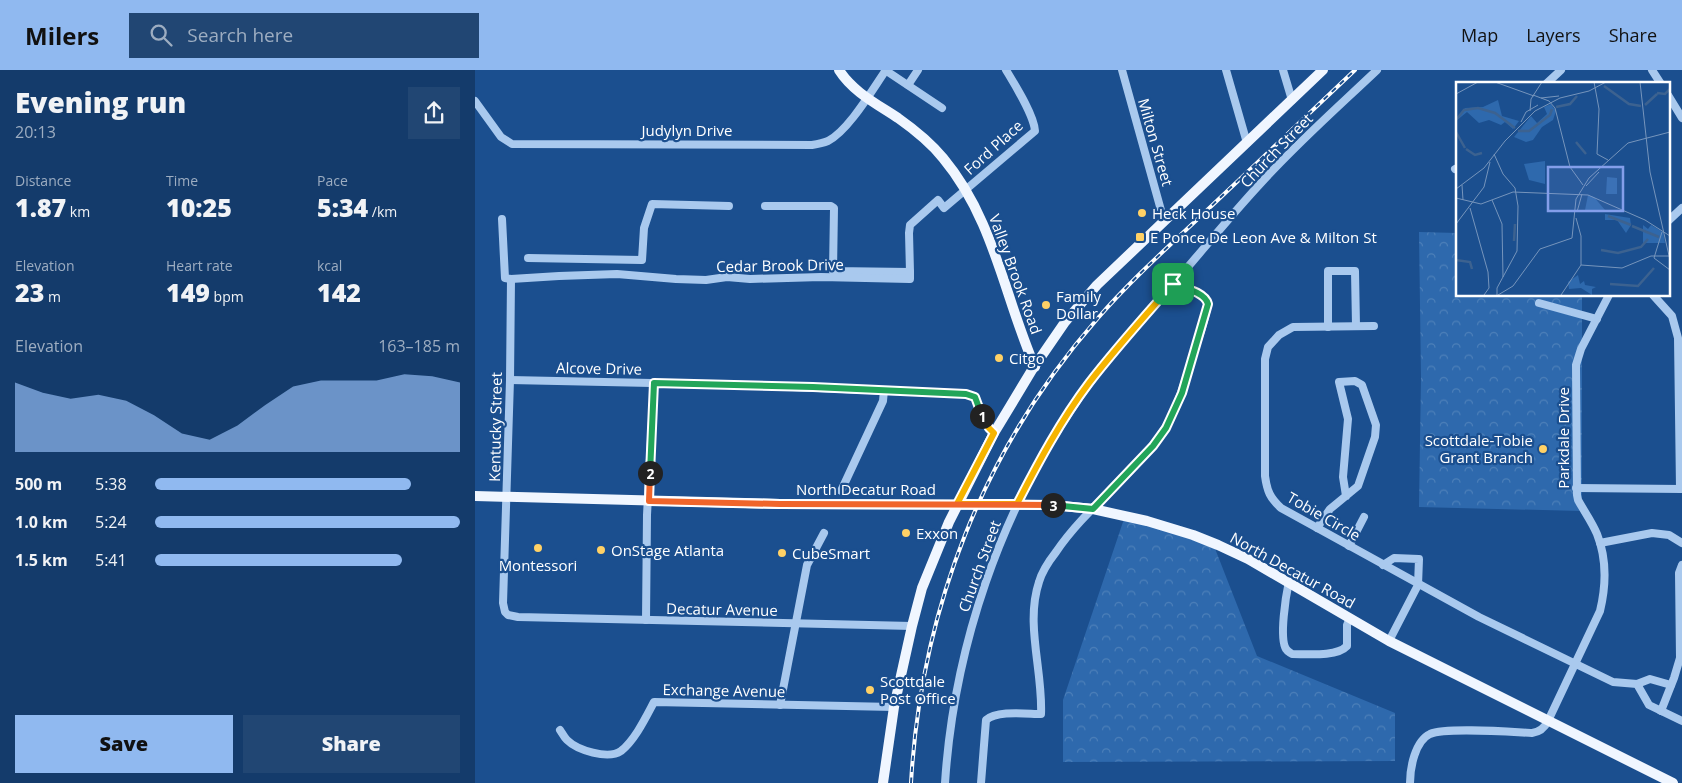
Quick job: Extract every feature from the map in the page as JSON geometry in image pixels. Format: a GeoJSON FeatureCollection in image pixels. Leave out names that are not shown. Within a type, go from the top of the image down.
{"type":"FeatureCollection","features":[{"type":"Feature","properties":{"kind":"main road","name":"Valley Brook Road"},"geometry":{"type":"LineString","coordinates":[[839,70],[843,77],[866,98],[926,138],[966,190],[990,238],[1035,366]]}},
{"type":"Feature","properties":{"kind":"main road"},"geometry":{"type":"LineString","coordinates":[[883,783],[895,707],[912,626],[923,586],[957,504],[994,433],[1035,366],[1055,335],[1082,302],[1111,272],[1323,70]]}},
{"type":"Feature","properties":{"kind":"main road","name":"North Decatur Road"},"geometry":{"type":"LineString","coordinates":[[475,496],[792,504],[1017,504],[1093,509],[1147,521],[1193,535],[1248,559],[1289,581],[1389,641],[1673,783]]}},
{"type":"Feature","properties":{"kind":"street","name":"Judylyn Drive"},"geometry":{"type":"LineString","coordinates":[[475,101],[501,137],[512,144],[813,145],[826,142],[837,135],[857,112],[886,70]]}},
{"type":"Feature","properties":{"kind":"street"},"geometry":{"type":"LineString","coordinates":[[886,70],[942,108]]}},
{"type":"Feature","properties":{"kind":"street"},"geometry":{"type":"LineString","coordinates":[[908,85],[918,70]]}},
{"type":"Feature","properties":{"kind":"street","name":"Ford Place"},"geometry":{"type":"LineString","coordinates":[[966,190],[1035,131],[1035,125],[1030,114],[1006,70]]}},
{"type":"Feature","properties":{"kind":"street","name":"Milton Street"},"geometry":{"type":"LineString","coordinates":[[1122,70],[1164,221]]}},
{"type":"Feature","properties":{"kind":"street"},"geometry":{"type":"LineString","coordinates":[[1226,70],[1247,143]]}},
{"type":"Feature","properties":{"kind":"street"},"geometry":{"type":"LineString","coordinates":[[1283,70],[1292,100]]}},
{"type":"Feature","properties":{"kind":"street","name":"Church Street"},"geometry":{"type":"LineString","coordinates":[[945,783],[953,718],[967,645],[978,606],[1017,504],[1053,438],[1077,400],[1103,366],[1260,184],[1309,134],[1377,70]]}},
{"type":"Feature","properties":{"kind":"street"},"geometry":{"type":"LineString","coordinates":[[1548,82],[1561,70]]}},
{"type":"Feature","properties":{"kind":"street"},"geometry":{"type":"LineString","coordinates":[[1651,70],[1660,82]]}},
{"type":"Feature","properties":{"kind":"street"},"geometry":{"type":"LineString","coordinates":[[1669,97],[1682,118]]}},
{"type":"Feature","properties":{"kind":"street","name":"Cedar Brook Drive"},"geometry":{"type":"LineString","coordinates":[[511,279],[617,274],[675,280],[713,280],[727,277],[775,279],[833,274],[910,272],[910,225],[938,200],[945,208],[966,190]]}},
{"type":"Feature","properties":{"kind":"street"},"geometry":{"type":"LineString","coordinates":[[645,276],[643,228],[651,204],[729,206]]}},
{"type":"Feature","properties":{"kind":"street","name":"Cedar Brook Drive"},"geometry":{"type":"LineString","coordinates":[[765,206],[831,206],[834,208],[833,274]]}},
{"type":"Feature","properties":{"kind":"street"},"geometry":{"type":"LineString","coordinates":[[1669,220],[1682,208]]}},
{"type":"Feature","properties":{"kind":"street","name":"Kentucky Street"},"geometry":{"type":"LineString","coordinates":[[502,219],[505,278],[511,279],[504,608],[508,615],[532,617]]}},
{"type":"Feature","properties":{"kind":"street"},"geometry":{"type":"LineString","coordinates":[[528,258],[643,260]]}},
{"type":"Feature","properties":{"kind":"street"},"geometry":{"type":"LineString","coordinates":[[1328,327],[1328,271],[1355,271],[1356,326]]}},
{"type":"Feature","properties":{"kind":"street"},"geometry":{"type":"LineString","coordinates":[[981,783],[986,720],[989,717],[1001,714],[1041,714],[1042,701],[1034,629],[1035,602],[1039,582],[1046,566],[1079,523],[1153,446],[1166,428],[1179,400],[1208,304],[1202,295],[1173,284]]}},
{"type":"Feature","properties":{"kind":"street","name":"Parkdale Drive"},"geometry":{"type":"LineString","coordinates":[[1549,721],[1600,611],[1605,593],[1605,574],[1600,543],[1597,533],[1578,500],[1576,488],[1576,365],[1581,349],[1608,296]]}},
{"type":"Feature","properties":{"kind":"street"},"geometry":{"type":"LineString","coordinates":[[1576,488],[1681,489],[1678,338],[1672,316],[1654,296]]}},
{"type":"Feature","properties":{"kind":"street"},"geometry":{"type":"LineString","coordinates":[[1539,304],[1597,319]]}},
{"type":"Feature","properties":{"kind":"street","name":"Tobie Circle"},"geometry":{"type":"LineString","coordinates":[[1375,326],[1293,327],[1279,335],[1268,347],[1265,359],[1265,476],[1267,490],[1273,501],[1281,508],[1418,585],[1575,665],[1613,682],[1637,684],[1649,679],[1671,685]]}},
{"type":"Feature","properties":{"kind":"street","name":"Alcove Drive"},"geometry":{"type":"LineString","coordinates":[[510,380],[746,385],[973,395],[987,424],[994,433]]}},
{"type":"Feature","properties":{"kind":"street"},"geometry":{"type":"LineString","coordinates":[[1317,528],[1330,509],[1346,496],[1358,486],[1375,437],[1376,425],[1362,385],[1355,381],[1339,382],[1348,419],[1343,477],[1346,496]]}},
{"type":"Feature","properties":{"kind":"street"},"geometry":{"type":"LineString","coordinates":[[646,620],[647,515],[654,383]]}},
{"type":"Feature","properties":{"kind":"street"},"geometry":{"type":"LineString","coordinates":[[841,491],[883,401],[885,390]]}},
{"type":"Feature","properties":{"kind":"street"},"geometry":{"type":"LineString","coordinates":[[1349,546],[1363,517]]}},
{"type":"Feature","properties":{"kind":"street"},"geometry":{"type":"LineString","coordinates":[[780,705],[807,565],[824,533]]}},
{"type":"Feature","properties":{"kind":"street"},"geometry":{"type":"LineString","coordinates":[[1600,543],[1652,534],[1669,535],[1682,543]]}},
{"type":"Feature","properties":{"kind":"street"},"geometry":{"type":"LineString","coordinates":[[1383,565],[1394,558],[1419,559],[1418,585],[1389,641]]}},
{"type":"Feature","properties":{"kind":"street"},"geometry":{"type":"LineString","coordinates":[[1661,711],[1680,658],[1679,573],[1682,565]]}},
{"type":"Feature","properties":{"kind":"street"},"geometry":{"type":"LineString","coordinates":[[1289,581],[1285,597],[1283,639],[1286,649],[1293,654],[1342,651],[1347,646],[1347,626],[1350,618]]}},
{"type":"Feature","properties":{"kind":"street","name":"Decatur Avenue"},"geometry":{"type":"LineString","coordinates":[[532,617],[912,626]]}},
{"type":"Feature","properties":{"kind":"street"},"geometry":{"type":"LineString","coordinates":[[1637,684],[1649,705],[1682,721]]}},
{"type":"Feature","properties":{"kind":"street","name":"Exchange Avenue"},"geometry":{"type":"LineString","coordinates":[[560,730],[567,740],[578,748],[593,753],[606,754],[620,752],[644,721],[654,702],[895,707]]}},
{"type":"Feature","properties":{"kind":"street"},"geometry":{"type":"LineString","coordinates":[[1410,783],[1413,764],[1422,741],[1430,734],[1440,732],[1537,732],[1549,721]]}},
{"type":"Feature","properties":{"kind":"green space"},"geometry":{"type":"Polygon","coordinates":[[[1419,232],[1456,233],[1456,296],[1582,296],[1582,511],[1419,507],[1421,377],[1419,232]]]}},
{"type":"Feature","properties":{"kind":"green space"},"geometry":{"type":"Polygon","coordinates":[[[1125,516],[1214,546],[1257,656],[1395,713],[1395,761],[1063,762],[1063,700],[1125,516]]]}},
{"type":"Feature","properties":{"kind":"railway"},"geometry":{"type":"LineString","coordinates":[[911,783],[917,719],[928,656],[944,594],[965,535],[991,477],[1022,422],[1057,368],[1123,291],[1355,70]]}},
{"type":"Feature","properties":{"kind":"place","name":"Heck House"},"geometry":{"type":"Point","coordinates":[1142,213]}},
{"type":"Feature","properties":{"kind":"place","name":"E Ponce De Leon Ave & Milton St"},"geometry":{"type":"Point","coordinates":[1140,237]}},
{"type":"Feature","properties":{"kind":"place","name":"Family Dollar"},"geometry":{"type":"Point","coordinates":[1046,305]}},
{"type":"Feature","properties":{"kind":"place","name":"Citgo"},"geometry":{"type":"Point","coordinates":[999,358]}},
{"type":"Feature","properties":{"kind":"place","name":"Scottdale-Tobie Grant Branch"},"geometry":{"type":"Point","coordinates":[1543,449]}},
{"type":"Feature","properties":{"kind":"place","name":"Exxon"},"geometry":{"type":"Point","coordinates":[906,533]}},
{"type":"Feature","properties":{"kind":"place","name":"Montessori"},"geometry":{"type":"Point","coordinates":[538,548]}},
{"type":"Feature","properties":{"kind":"place","name":"OnStage Atlanta"},"geometry":{"type":"Point","coordinates":[601,550]}},
{"type":"Feature","properties":{"kind":"place","name":"CubeSmart"},"geometry":{"type":"Point","coordinates":[782,553]}},
{"type":"Feature","properties":{"kind":"place","name":"Scottdale Post Office"},"geometry":{"type":"Point","coordinates":[870,690]}},
{"type":"Feature","properties":{"kind":"route"},"geometry":{"type":"LineString","coordinates":[[1173,284],[1103,366],[1077,400],[1053,438],[1017,504],[957,504],[973,472],[994,433],[981,414],[973,395],[813,387],[654,383],[649,501],[735,504],[792,504],[1017,504],[1093,509],[1153,446],[1177,408],[1208,304],[1202,295],[1173,284]]}}]}
